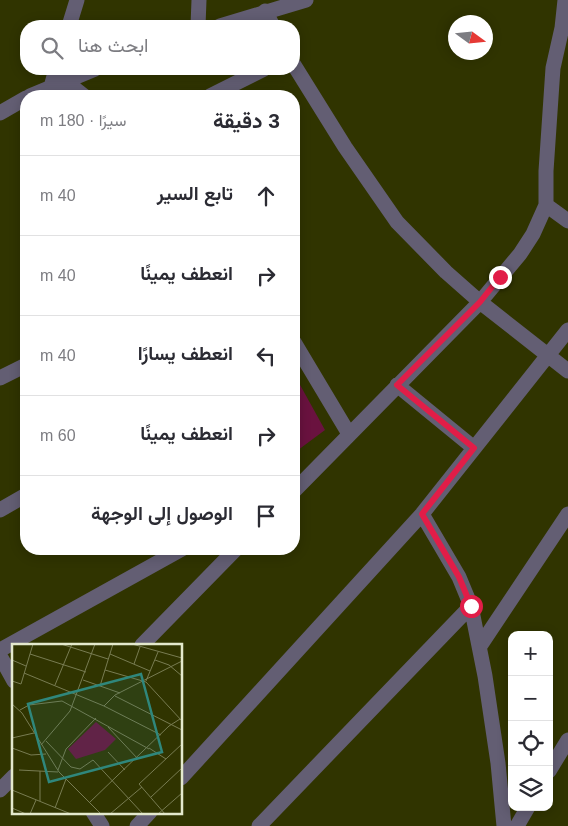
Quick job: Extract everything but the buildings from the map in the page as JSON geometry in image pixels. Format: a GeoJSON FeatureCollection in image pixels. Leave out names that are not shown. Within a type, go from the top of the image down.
{"type":"FeatureCollection","features":[{"type":"Feature","properties":{"kind":"street"},"geometry":{"type":"LineString","coordinates":[[70,20],[77,0]]}},
{"type":"Feature","properties":{"kind":"street"},"geometry":{"type":"LineString","coordinates":[[198,20],[199,0]]}},
{"type":"Feature","properties":{"kind":"street"},"geometry":{"type":"LineString","coordinates":[[238,20],[306,0]]}},
{"type":"Feature","properties":{"kind":"street"},"geometry":{"type":"LineString","coordinates":[[300,483],[480,302],[520,254],[533,234],[546,205],[546,171],[553,68],[562,28],[565,0]]}},
{"type":"Feature","properties":{"kind":"street"},"geometry":{"type":"LineString","coordinates":[[265,11],[270,20]]}},
{"type":"Feature","properties":{"kind":"street"},"geometry":{"type":"LineString","coordinates":[[300,74],[397,222],[480,302],[568,371]]}},
{"type":"Feature","properties":{"kind":"street"},"geometry":{"type":"LineString","coordinates":[[40,90],[57,79],[72,75]]}},
{"type":"Feature","properties":{"kind":"street"},"geometry":{"type":"LineString","coordinates":[[222,90],[252,75]]}},
{"type":"Feature","properties":{"kind":"street"},"geometry":{"type":"LineString","coordinates":[[57,79],[74,90]]}},
{"type":"Feature","properties":{"kind":"street"},"geometry":{"type":"LineString","coordinates":[[0,113],[20,101]]}},
{"type":"Feature","properties":{"kind":"street"},"geometry":{"type":"LineString","coordinates":[[546,205],[568,221]]}},
{"type":"Feature","properties":{"kind":"street"},"geometry":{"type":"LineString","coordinates":[[182,777],[422,514],[568,330]]}},
{"type":"Feature","properties":{"kind":"street"},"geometry":{"type":"LineString","coordinates":[[300,352],[349,434]]}},
{"type":"Feature","properties":{"kind":"street"},"geometry":{"type":"LineString","coordinates":[[0,378],[20,368]]}},
{"type":"Feature","properties":{"kind":"street"},"geometry":{"type":"LineString","coordinates":[[397,385],[474,448]]}},
{"type":"Feature","properties":{"kind":"street"},"geometry":{"type":"LineString","coordinates":[[0,510],[20,498]]}},
{"type":"Feature","properties":{"kind":"street"},"geometry":{"type":"LineString","coordinates":[[422,514],[459,577],[471,606],[480,646],[498,763],[504,826]]}},
{"type":"Feature","properties":{"kind":"street"},"geometry":{"type":"LineString","coordinates":[[480,646],[567,518]]}},
{"type":"Feature","properties":{"kind":"street"},"geometry":{"type":"LineString","coordinates":[[0,650],[171,555]]}},
{"type":"Feature","properties":{"kind":"street"},"geometry":{"type":"LineString","coordinates":[[143,644],[230,555]]}},
{"type":"Feature","properties":{"kind":"street"},"geometry":{"type":"LineString","coordinates":[[259,826],[471,606]]}},
{"type":"Feature","properties":{"kind":"street"},"geometry":{"type":"LineString","coordinates":[[0,656],[12,677]]}},
{"type":"Feature","properties":{"kind":"street"},"geometry":{"type":"LineString","coordinates":[[553,766],[568,740]]}},
{"type":"Feature","properties":{"kind":"street"},"geometry":{"type":"LineString","coordinates":[[0,790],[12,778]]}},
{"type":"Feature","properties":{"kind":"street"},"geometry":{"type":"LineString","coordinates":[[516,826],[525,811]]}},
{"type":"Feature","properties":{"kind":"street"},"geometry":{"type":"LineString","coordinates":[[94,814],[102,826]]}},
{"type":"Feature","properties":{"kind":"street"},"geometry":{"type":"LineString","coordinates":[[137,826],[148,814]]}},
{"type":"Feature","properties":{"kind":"shaded area"},"geometry":{"type":"Polygon","coordinates":[[[300,385],[325,430],[300,449],[300,385]]]}},
{"type":"Feature","properties":{"kind":"route"},"geometry":{"type":"LineString","coordinates":[[471,606],[459,577],[422,514],[474,448],[397,385],[480,302],[500,277]]}}]}
